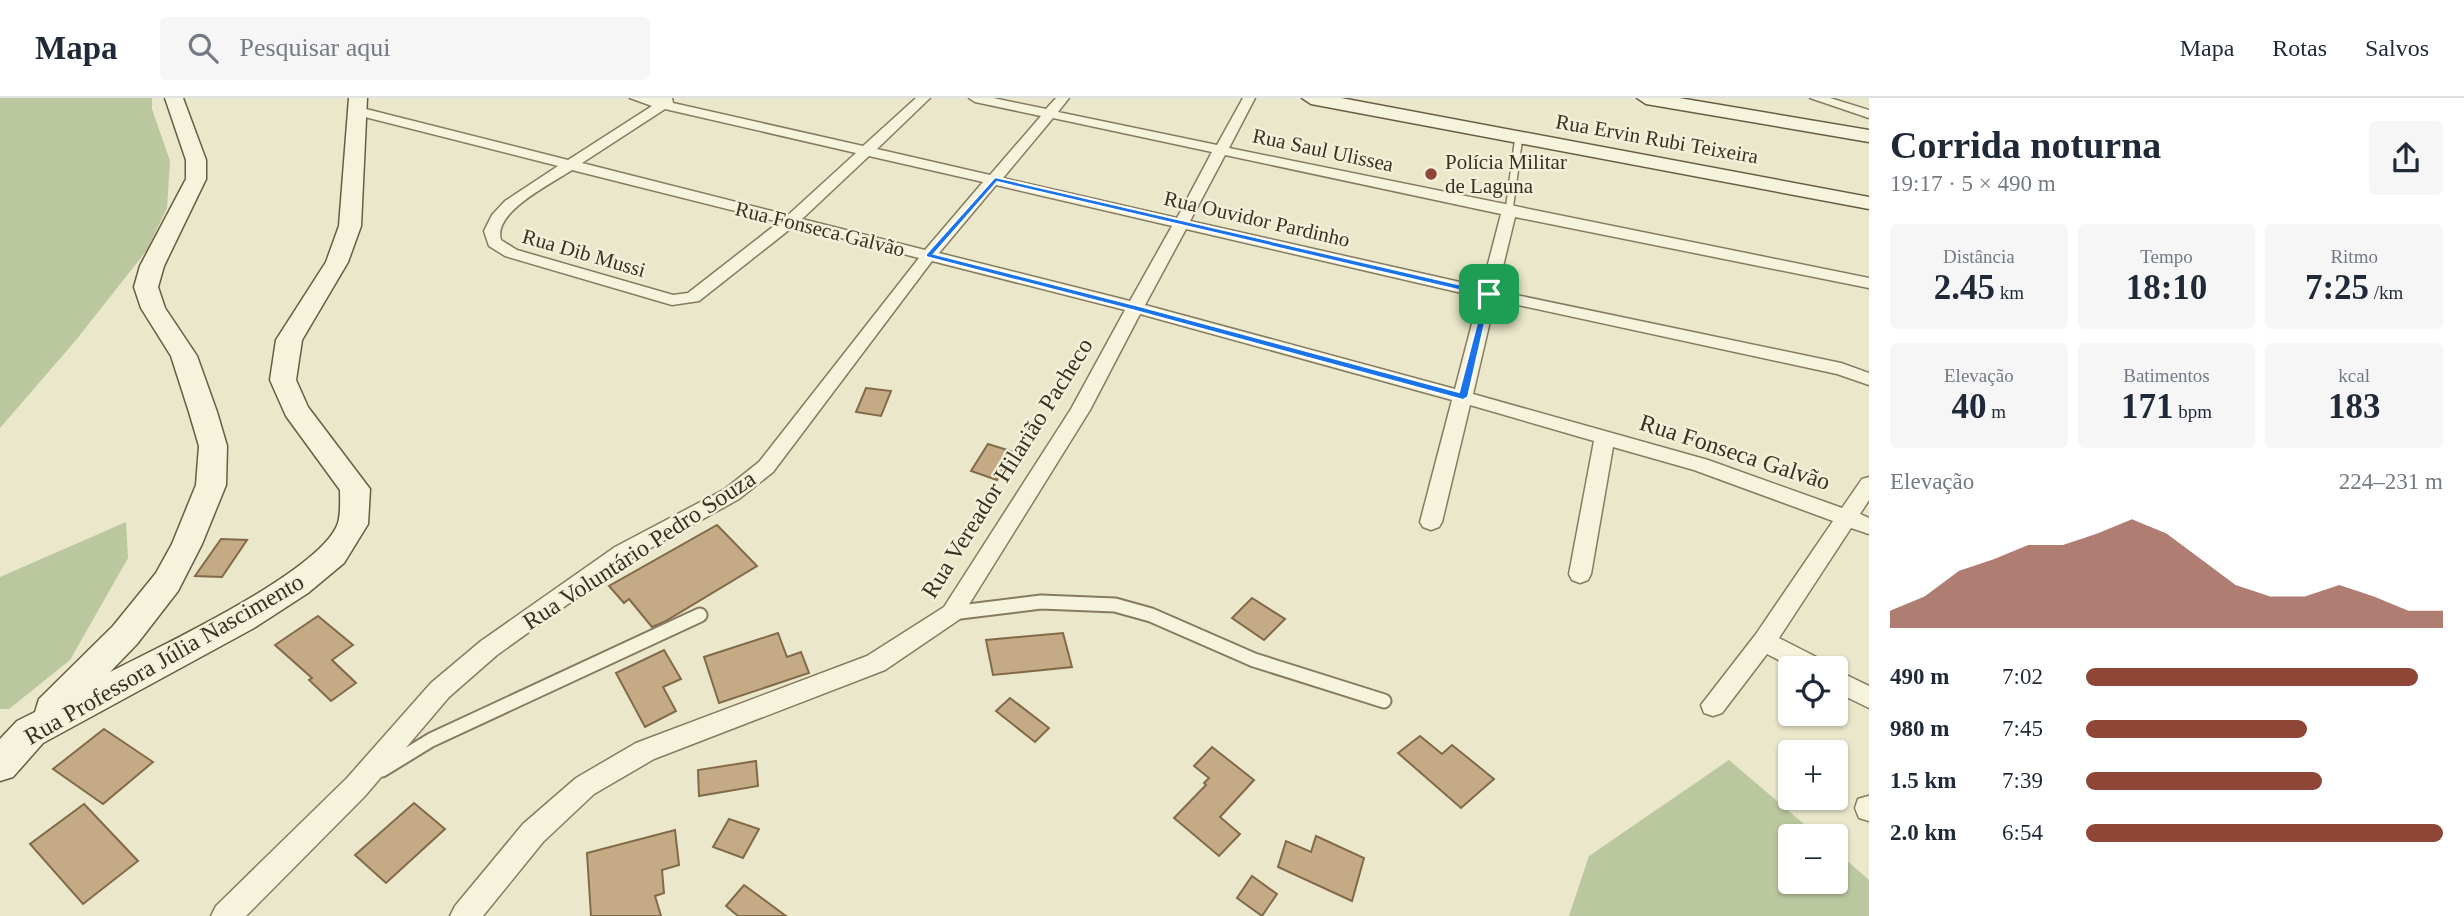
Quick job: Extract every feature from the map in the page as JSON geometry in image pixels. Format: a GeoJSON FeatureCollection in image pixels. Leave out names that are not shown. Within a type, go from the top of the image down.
{"type":"FeatureCollection","features":[{"type":"Feature","properties":{"kind":"street"},"geometry":{"type":"LineString","coordinates":[[30,733],[125,635],[167,582],[187,544],[211,485],[213,446],[203,412],[184,356],[153,308],[146,287],[152,266],[196,179],[196,160],[174,98]]}},
{"type":"Feature","properties":{"kind":"street","name":"Rua Ouvidor Pardinho"},"geometry":{"type":"LineString","coordinates":[[636,98],[668,101],[1489,294],[1841,369],[1869,379]]}},
{"type":"Feature","properties":{"kind":"street","name":"Rua Dib Mussi"},"geometry":{"type":"LineString","coordinates":[[569,165],[510,204],[496,218],[490,230],[492,241],[511,253],[673,300],[692,297],[789,222],[924,98]]}},
{"type":"Feature","properties":{"kind":"street","name":"Rua Saul Ulissea"},"geometry":{"type":"LineString","coordinates":[[975,98],[1509,211],[1869,283]]}},
{"type":"Feature","properties":{"kind":"street","name":"Rua Voluntário Pedro Souza"},"geometry":{"type":"LineString","coordinates":[[226,916],[356,787],[440,690],[489,648],[624,554],[732,494],[766,467],[929,256],[1063,98]]}},
{"type":"Feature","properties":{"kind":"street","name":"Rua Vereador Hilarião Pacheco"},"geometry":{"type":"LineString","coordinates":[[465,916],[533,833],[585,786],[645,751],[876,663],[918,638],[951,613],[1080,410],[1249,98]]}},
{"type":"Feature","properties":{"kind":"street","name":"Rua Ervin Rubi Teixeira"},"geometry":{"type":"LineString","coordinates":[[1311,98],[1869,203]]}},
{"type":"Feature","properties":{"kind":"street"},"geometry":{"type":"LineString","coordinates":[[1646,98],[1869,136]]}},
{"type":"Feature","properties":{"kind":"street"},"geometry":{"type":"LineString","coordinates":[[1816,98],[1869,114]]}},
{"type":"Feature","properties":{"kind":"street"},"geometry":{"type":"LineString","coordinates":[[569,165],[668,101]]}},
{"type":"Feature","properties":{"kind":"street","name":"Rua Professora Júlia Nascimento"},"geometry":{"type":"LineString","coordinates":[[0,765],[30,733],[242,619],[297,584],[333,555],[352,524],[355,489],[296,410],[283,380],[289,340],[337,262],[350,226],[358,104]]}},
{"type":"Feature","properties":{"kind":"street","name":"Rua Fonseca Galvão"},"geometry":{"type":"LineString","coordinates":[[358,104],[569,165],[1136,308],[1463,397],[1701,465],[1859,521]]}},
{"type":"Feature","properties":{"kind":"street"},"geometry":{"type":"LineString","coordinates":[[1432,522],[1509,211]]}},
{"type":"Feature","properties":{"kind":"street","name":"Rua Fonseca Galvão"},"geometry":{"type":"LineString","coordinates":[[1580,574],[1605,438]]}},
{"type":"Feature","properties":{"kind":"street"},"geometry":{"type":"LineString","coordinates":[[1713,705],[1859,521],[1869,484]]}},
{"type":"Feature","properties":{"kind":"street"},"geometry":{"type":"LineString","coordinates":[[1764,641],[1792,656]]}},
{"type":"Feature","properties":{"kind":"street"},"geometry":{"type":"LineString","coordinates":[[1848,687],[1869,698]]}},
{"type":"Feature","properties":{"kind":"lane"},"geometry":{"type":"LineString","coordinates":[[1509,211],[1519,136]]}},
{"type":"Feature","properties":{"kind":"lane"},"geometry":{"type":"LineString","coordinates":[[951,613],[1001,604],[1083,602],[1140,610],[1236,652],[1384,701]]}},
{"type":"Feature","properties":{"kind":"lane"},"geometry":{"type":"LineString","coordinates":[[356,787],[430,740],[700,615]]}},
{"type":"Feature","properties":{"kind":"green space"},"geometry":{"type":"Polygon","coordinates":[[[0,98],[152,98],[152,109],[170,161],[167,208],[147,250],[76,340],[0,428],[0,98]]]}},
{"type":"Feature","properties":{"kind":"green space"},"geometry":{"type":"Polygon","coordinates":[[[126,522],[128,558],[70,660],[9,709],[0,709],[0,577],[126,522]]]}},
{"type":"Feature","properties":{"kind":"green space"},"geometry":{"type":"Polygon","coordinates":[[[1729,760],[1778,802],[1778,810],[1788,810],[1804,824],[1778,824],[1778,894],[1848,894],[1848,862],[1869,880],[1869,916],[1569,916],[1589,856],[1729,760]]]}},
{"type":"Feature","properties":{"kind":"building"},"geometry":{"type":"Polygon","coordinates":[[[866,388],[891,391],[881,416],[856,412],[866,388]]]}},
{"type":"Feature","properties":{"kind":"building"},"geometry":{"type":"Polygon","coordinates":[[[988,444],[1014,452],[997,480],[971,471],[988,444]]]}},
{"type":"Feature","properties":{"kind":"building"},"geometry":{"type":"Polygon","coordinates":[[[717,525],[757,566],[664,622],[652,627],[629,599],[624,603],[609,586],[717,525]]]}},
{"type":"Feature","properties":{"kind":"building"},"geometry":{"type":"Polygon","coordinates":[[[221,539],[247,540],[222,577],[195,576],[221,539]]]}},
{"type":"Feature","properties":{"kind":"building"},"geometry":{"type":"Polygon","coordinates":[[[1252,598],[1285,619],[1264,640],[1232,618],[1252,598]]]}},
{"type":"Feature","properties":{"kind":"building"},"geometry":{"type":"Polygon","coordinates":[[[318,616],[353,645],[332,660],[356,683],[331,701],[309,680],[312,678],[275,645],[318,616]]]}},
{"type":"Feature","properties":{"kind":"building"},"geometry":{"type":"Polygon","coordinates":[[[778,633],[787,657],[801,652],[809,673],[719,703],[704,657],[778,633]]]}},
{"type":"Feature","properties":{"kind":"building"},"geometry":{"type":"Polygon","coordinates":[[[1063,633],[1072,667],[993,675],[986,640],[1063,633]]]}},
{"type":"Feature","properties":{"kind":"building"},"geometry":{"type":"Polygon","coordinates":[[[664,650],[681,679],[663,687],[676,711],[645,727],[616,673],[664,650]]]}},
{"type":"Feature","properties":{"kind":"building"},"geometry":{"type":"Polygon","coordinates":[[[1010,698],[1049,728],[1035,742],[996,711],[1010,698]]]}},
{"type":"Feature","properties":{"kind":"building"},"geometry":{"type":"Polygon","coordinates":[[[104,729],[153,762],[103,804],[53,769],[104,729]]]}},
{"type":"Feature","properties":{"kind":"building"},"geometry":{"type":"Polygon","coordinates":[[[1420,736],[1442,754],[1452,745],[1494,779],[1461,808],[1398,753],[1420,736]]]}},
{"type":"Feature","properties":{"kind":"building"},"geometry":{"type":"Polygon","coordinates":[[[1212,747],[1254,780],[1220,817],[1240,834],[1219,856],[1174,818],[1206,785],[1204,783],[1209,778],[1194,766],[1212,747]]]}},
{"type":"Feature","properties":{"kind":"building"},"geometry":{"type":"Polygon","coordinates":[[[756,761],[758,786],[699,796],[698,770],[756,761]]]}},
{"type":"Feature","properties":{"kind":"building"},"geometry":{"type":"Polygon","coordinates":[[[414,803],[445,829],[386,883],[355,855],[414,803]]]}},
{"type":"Feature","properties":{"kind":"building"},"geometry":{"type":"Polygon","coordinates":[[[84,804],[138,861],[83,904],[30,844],[84,804]]]}},
{"type":"Feature","properties":{"kind":"building"},"geometry":{"type":"Polygon","coordinates":[[[729,819],[759,829],[743,858],[713,847],[729,819]]]}},
{"type":"Feature","properties":{"kind":"building"},"geometry":{"type":"Polygon","coordinates":[[[675,830],[679,865],[662,870],[664,893],[655,896],[661,916],[591,916],[587,853],[675,830]]]}},
{"type":"Feature","properties":{"kind":"building"},"geometry":{"type":"Polygon","coordinates":[[[1316,836],[1364,858],[1352,901],[1278,867],[1286,841],[1311,852],[1316,836]]]}},
{"type":"Feature","properties":{"kind":"building"},"geometry":{"type":"Polygon","coordinates":[[[1252,876],[1277,894],[1262,916],[1237,898],[1252,876]]]}},
{"type":"Feature","properties":{"kind":"building"},"geometry":{"type":"Polygon","coordinates":[[[744,885],[786,916],[738,916],[726,906],[744,885]]]}},
{"type":"Feature","properties":{"kind":"place","name":"Polícia Militar de Laguna"},"geometry":{"type":"Point","coordinates":[1431,174]}},
{"type":"Feature","properties":{"kind":"route"},"geometry":{"type":"LineString","coordinates":[[995,180],[1489,294],[1463,397],[1136,308],[929,256],[995,180]]}}]}
